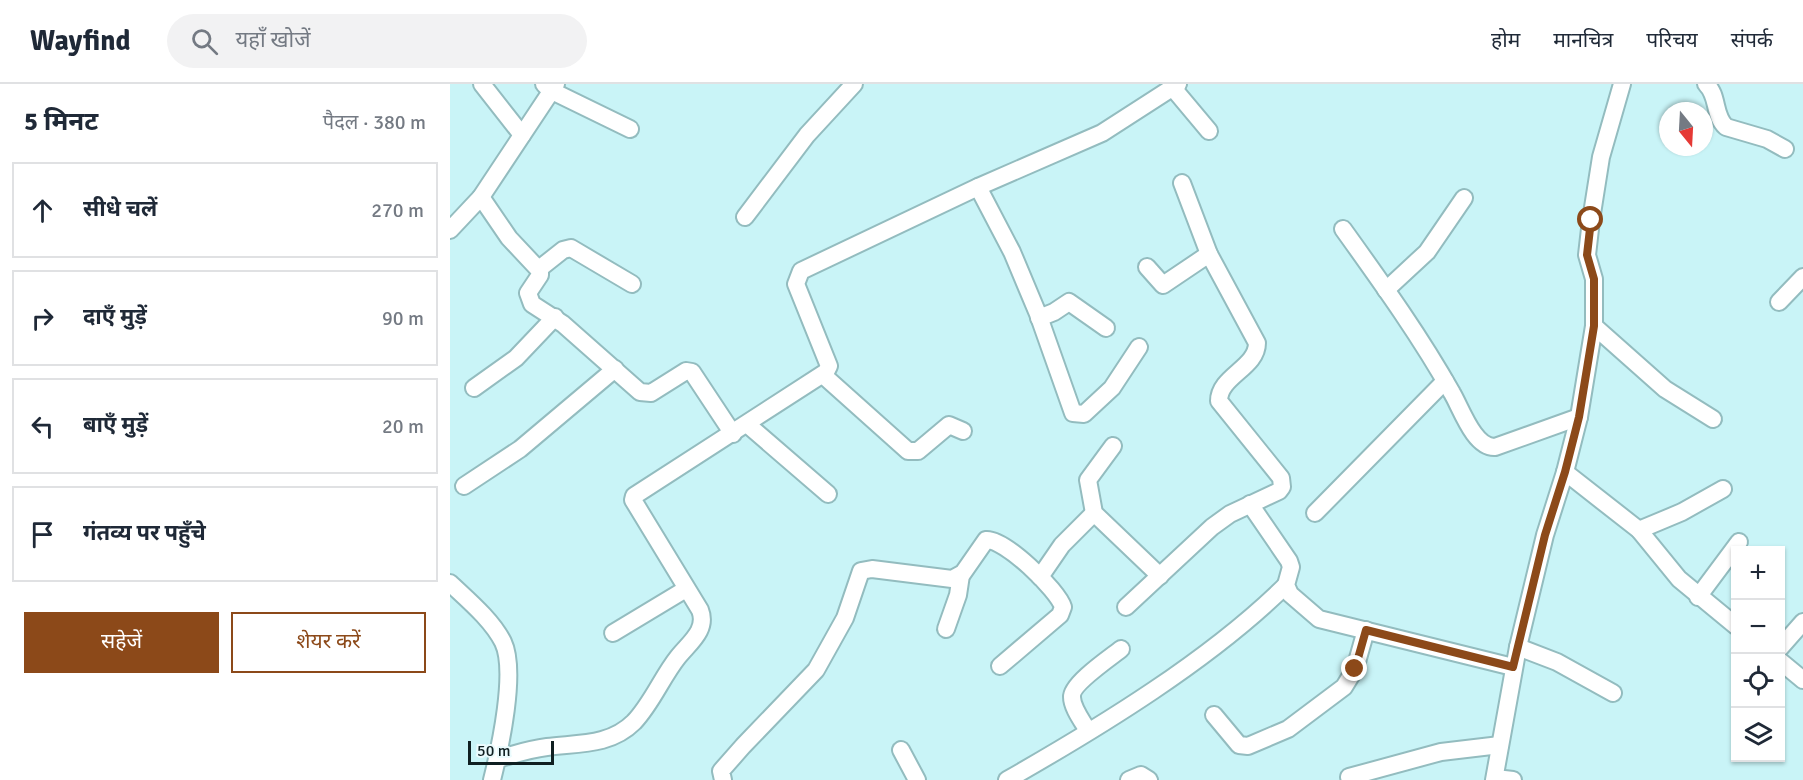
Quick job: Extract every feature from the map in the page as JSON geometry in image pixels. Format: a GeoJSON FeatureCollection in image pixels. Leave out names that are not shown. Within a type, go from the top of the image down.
{"type":"FeatureCollection","features":[{"type":"Feature","properties":{"kind":"street"},"geometry":{"type":"LineString","coordinates":[[482,84],[522,135]]}},
{"type":"Feature","properties":{"kind":"street"},"geometry":{"type":"LineString","coordinates":[[745,217],[807,135],[854,84]]}},
{"type":"Feature","properties":{"kind":"street"},"geometry":{"type":"LineString","coordinates":[[1513,780],[1495,779],[1500,745],[1513,667],[1545,535],[1579,417],[1594,326],[1594,279],[1587,255],[1591,220],[1601,157],[1622,84]]}},
{"type":"Feature","properties":{"kind":"street"},"geometry":{"type":"LineString","coordinates":[[1706,84],[1715,96],[1717,113],[1726,127],[1767,139],[1785,148]]}},
{"type":"Feature","properties":{"kind":"street"},"geometry":{"type":"LineString","coordinates":[[450,230],[481,197],[522,135],[550,86],[630,129]]}},
{"type":"Feature","properties":{"kind":"street"},"geometry":{"type":"LineString","coordinates":[[498,759],[548,747],[595,743],[625,730],[644,710],[677,658],[701,628],[702,615],[633,500],[634,496],[823,375],[829,366],[796,284],[798,275],[810,265],[978,187],[1102,133],[1175,86],[1209,131]]}},
{"type":"Feature","properties":{"kind":"street"},"geometry":{"type":"LineString","coordinates":[[1126,607],[1212,527],[1230,514],[1279,491],[1282,483],[1252,439],[1219,401],[1222,389],[1254,356],[1257,343],[1209,254],[1182,183]]}},
{"type":"Feature","properties":{"kind":"street"},"geometry":{"type":"LineString","coordinates":[[978,187],[1012,252],[1039,318],[1071,409],[1076,414],[1088,412],[1112,388],[1139,347]]}},
{"type":"Feature","properties":{"kind":"street"},"geometry":{"type":"LineString","coordinates":[[481,197],[509,237],[539,269],[540,275],[528,297],[532,304],[555,318],[635,389],[646,394],[686,371],[692,372],[740,430],[828,494]]}},
{"type":"Feature","properties":{"kind":"street"},"geometry":{"type":"LineString","coordinates":[[1386,290],[1427,252],[1464,198]]}},
{"type":"Feature","properties":{"kind":"street"},"geometry":{"type":"LineString","coordinates":[[1343,229],[1445,381],[1480,441],[1490,447],[1579,417]]}},
{"type":"Feature","properties":{"kind":"street"},"geometry":{"type":"LineString","coordinates":[[539,269],[563,250],[571,248],[632,284]]}},
{"type":"Feature","properties":{"kind":"street"},"geometry":{"type":"LineString","coordinates":[[1147,267],[1163,285],[1209,254]]}},
{"type":"Feature","properties":{"kind":"street"},"geometry":{"type":"LineString","coordinates":[[1779,302],[1803,277]]}},
{"type":"Feature","properties":{"kind":"street"},"geometry":{"type":"LineString","coordinates":[[1039,318],[1054,312],[1068,302],[1106,328]]}},
{"type":"Feature","properties":{"kind":"street"},"geometry":{"type":"LineString","coordinates":[[474,388],[516,358],[555,318]]}},
{"type":"Feature","properties":{"kind":"street"},"geometry":{"type":"LineString","coordinates":[[1594,326],[1665,389],[1713,418]]}},
{"type":"Feature","properties":{"kind":"street"},"geometry":{"type":"LineString","coordinates":[[464,486],[520,449],[615,369]]}},
{"type":"Feature","properties":{"kind":"street"},"geometry":{"type":"LineString","coordinates":[[823,375],[908,450],[918,451],[949,425],[963,431]]}},
{"type":"Feature","properties":{"kind":"street"},"geometry":{"type":"LineString","coordinates":[[1315,513],[1445,381]]}},
{"type":"Feature","properties":{"kind":"street"},"geometry":{"type":"LineString","coordinates":[[1113,446],[1088,480],[1094,513],[1160,576]]}},
{"type":"Feature","properties":{"kind":"street"},"geometry":{"type":"LineString","coordinates":[[1565,472],[1639,530],[1679,579],[1731,622]]}},
{"type":"Feature","properties":{"kind":"street"},"geometry":{"type":"LineString","coordinates":[[1639,530],[1682,512],[1723,489]]}},
{"type":"Feature","properties":{"kind":"street"},"geometry":{"type":"LineString","coordinates":[[1007,780],[1088,731],[1204,653],[1258,613],[1286,585],[1291,567],[1289,561],[1250,504]]}},
{"type":"Feature","properties":{"kind":"street"},"geometry":{"type":"LineString","coordinates":[[1040,577],[1062,545],[1094,513]]}},
{"type":"Feature","properties":{"kind":"street"},"geometry":{"type":"LineString","coordinates":[[946,629],[960,587],[961,575],[982,545],[992,540],[1002,544],[1040,577],[1062,603],[1063,611],[1000,666]]}},
{"type":"Feature","properties":{"kind":"street"},"geometry":{"type":"LineString","coordinates":[[1698,597],[1739,542]]}},
{"type":"Feature","properties":{"kind":"street"},"geometry":{"type":"LineString","coordinates":[[723,780],[722,771],[742,746],[816,670],[826,656],[845,618],[861,571],[872,569],[948,579],[961,575]]}},
{"type":"Feature","properties":{"kind":"street"},"geometry":{"type":"LineString","coordinates":[[450,583],[496,632],[507,654],[509,683],[498,759],[492,780]]}},
{"type":"Feature","properties":{"kind":"street"},"geometry":{"type":"LineString","coordinates":[[1286,585],[1290,594],[1319,619],[1513,667]]}},
{"type":"Feature","properties":{"kind":"street"},"geometry":{"type":"LineString","coordinates":[[614,633],[686,589]]}},
{"type":"Feature","properties":{"kind":"street"},"geometry":{"type":"LineString","coordinates":[[1785,642],[1803,622]]}},
{"type":"Feature","properties":{"kind":"street"},"geometry":{"type":"LineString","coordinates":[[1214,715],[1239,746],[1248,746],[1288,729],[1344,687],[1351,678],[1366,630]]}},
{"type":"Feature","properties":{"kind":"street"},"geometry":{"type":"LineString","coordinates":[[1518,647],[1557,662],[1612,693]]}},
{"type":"Feature","properties":{"kind":"street"},"geometry":{"type":"LineString","coordinates":[[1088,731],[1073,703],[1072,692],[1079,683],[1121,649]]}},
{"type":"Feature","properties":{"kind":"street"},"geometry":{"type":"LineString","coordinates":[[1785,666],[1803,680]]}},
{"type":"Feature","properties":{"kind":"street"},"geometry":{"type":"LineString","coordinates":[[1350,777],[1441,753],[1500,745]]}},
{"type":"Feature","properties":{"kind":"street"},"geometry":{"type":"LineString","coordinates":[[901,750],[917,780]]}},
{"type":"Feature","properties":{"kind":"street"},"geometry":{"type":"LineString","coordinates":[[1129,780],[1141,775],[1149,780]]}},
{"type":"Feature","properties":{"kind":"route"},"geometry":{"type":"LineString","coordinates":[[1355,669],[1366,630],[1513,667],[1545,535],[1579,417],[1594,326],[1594,279],[1587,255],[1591,220]]}}]}
